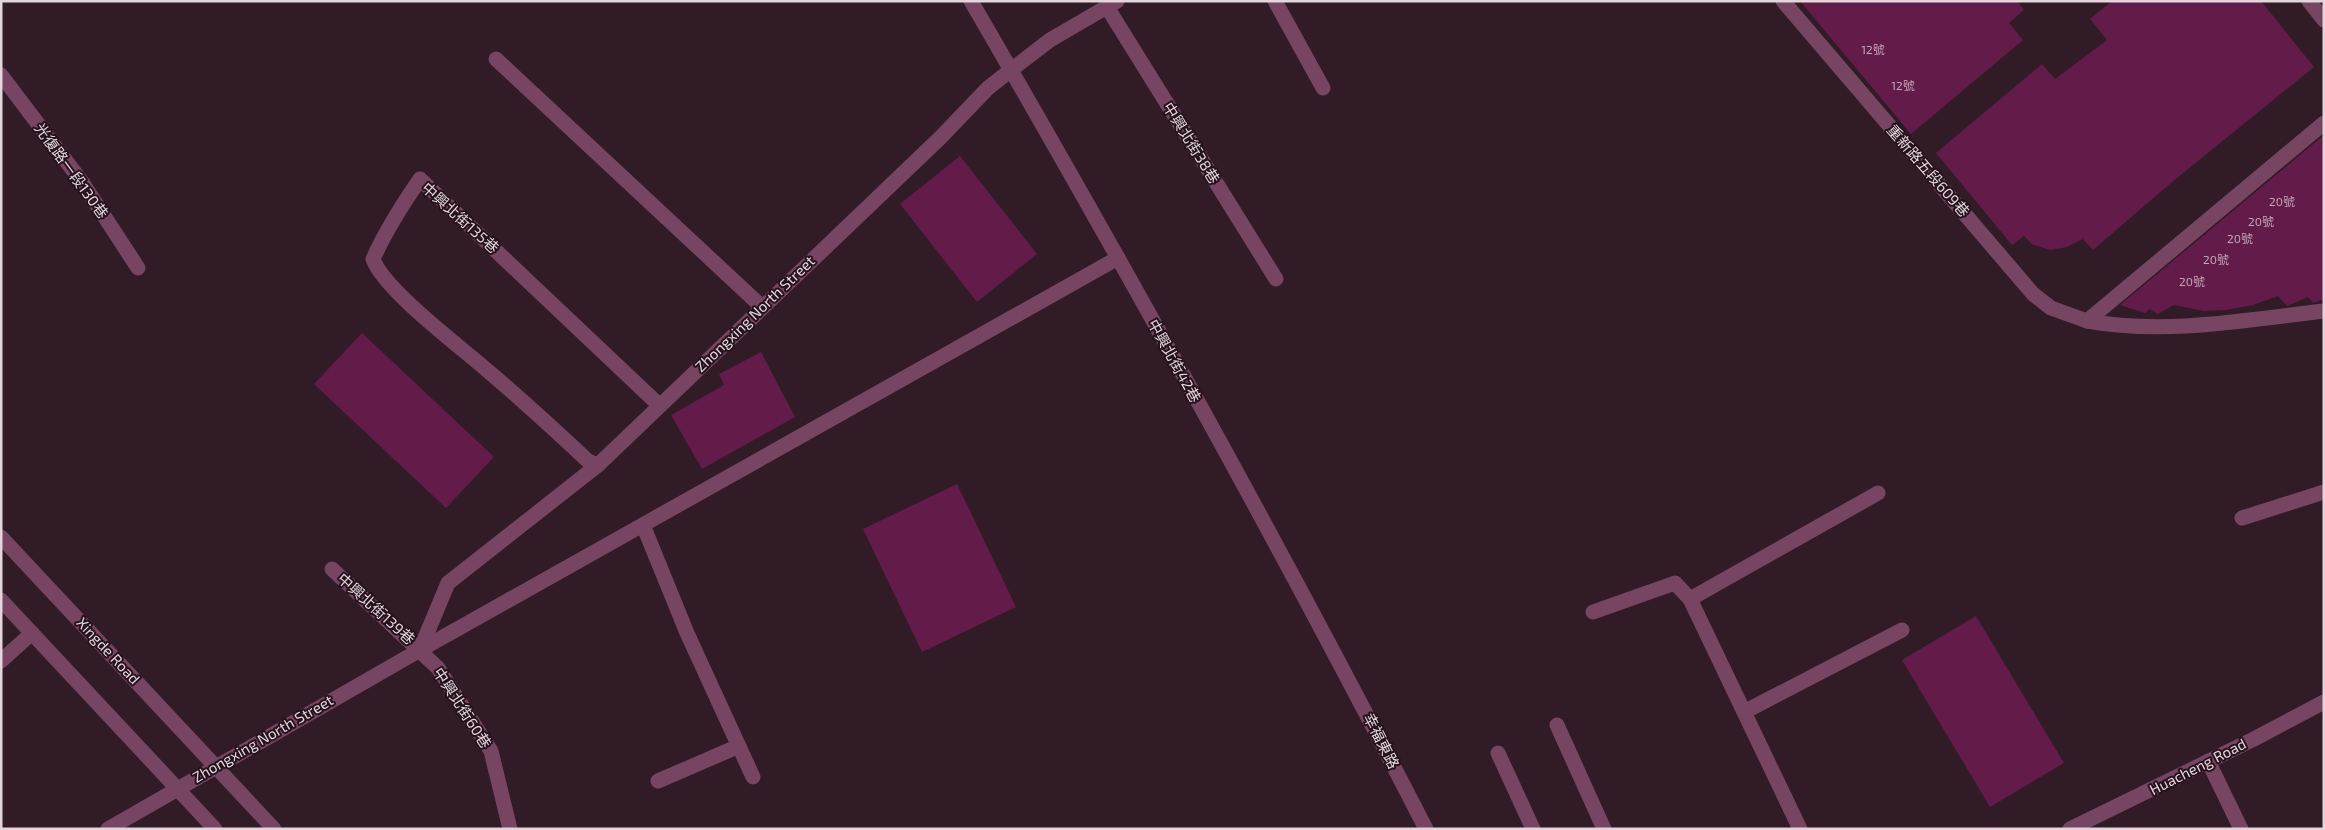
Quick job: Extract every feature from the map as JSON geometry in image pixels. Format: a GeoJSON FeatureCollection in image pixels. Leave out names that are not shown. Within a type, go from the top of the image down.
{"type":"FeatureCollection","features":[{"type":"Feature","properties":{"kind":"street","name":"中興北街42巷"},"geometry":{"type":"LineString","coordinates":[[971,1],[1118,258],[1336,653]]}},
{"type":"Feature","properties":{"kind":"street"},"geometry":{"type":"LineString","coordinates":[[1274,1],[1323,88]]}},
{"type":"Feature","properties":{"kind":"street","name":"重新路五段609巷"},"geometry":{"type":"LineString","coordinates":[[1783,1],[2033,294],[2051,308],[2087,321],[2110,325],[2152,327],[2324,311]]}},
{"type":"Feature","properties":{"kind":"street"},"geometry":{"type":"LineString","coordinates":[[2309,1],[2324,20]]}},
{"type":"Feature","properties":{"kind":"street","name":"Zhongxing North Street"},"geometry":{"type":"LineString","coordinates":[[420,650],[448,582],[598,465],[941,137],[988,88],[1050,40],[1112,4]]}},
{"type":"Feature","properties":{"kind":"street","name":"中興北街38巷"},"geometry":{"type":"LineString","coordinates":[[1112,4],[1276,279]]}},
{"type":"Feature","properties":{"kind":"street"},"geometry":{"type":"LineString","coordinates":[[496,59],[762,307]]}},
{"type":"Feature","properties":{"kind":"street","name":"光復路一段130巷"},"geometry":{"type":"LineString","coordinates":[[1,75],[82,182],[138,268]]}},
{"type":"Feature","properties":{"kind":"street"},"geometry":{"type":"LineString","coordinates":[[2087,321],[2324,123]]}},
{"type":"Feature","properties":{"kind":"street","name":"中興北街135巷"},"geometry":{"type":"LineString","coordinates":[[598,465],[588,461],[502,383],[407,302],[376,267],[373,259],[394,216],[420,179],[659,405]]}},
{"type":"Feature","properties":{"kind":"street","name":"Zhongxing North Street"},"geometry":{"type":"LineString","coordinates":[[108,829],[420,650],[1118,258]]}},
{"type":"Feature","properties":{"kind":"street"},"geometry":{"type":"LineString","coordinates":[[2242,518],[2324,492]]}},
{"type":"Feature","properties":{"kind":"street"},"geometry":{"type":"LineString","coordinates":[[1690,599],[1878,494]]}},
{"type":"Feature","properties":{"kind":"street"},"geometry":{"type":"LineString","coordinates":[[643,524],[686,634],[753,777]]}},
{"type":"Feature","properties":{"kind":"street","name":"Xingde Road"},"geometry":{"type":"LineString","coordinates":[[1,537],[274,829]]}},
{"type":"Feature","properties":{"kind":"street","name":"中興北街139巷"},"geometry":{"type":"LineString","coordinates":[[332,569],[420,650]]}},
{"type":"Feature","properties":{"kind":"street"},"geometry":{"type":"LineString","coordinates":[[1592,612],[1675,583],[1690,599],[1800,829]]}},
{"type":"Feature","properties":{"kind":"street"},"geometry":{"type":"LineString","coordinates":[[1,600],[216,829]]}},
{"type":"Feature","properties":{"kind":"street"},"geometry":{"type":"LineString","coordinates":[[1744,712],[1902,630]]}},
{"type":"Feature","properties":{"kind":"street"},"geometry":{"type":"LineString","coordinates":[[1,661],[32,633]]}},
{"type":"Feature","properties":{"kind":"street","name":"中興北街60巷"},"geometry":{"type":"LineString","coordinates":[[420,650],[438,668],[491,750],[510,829]]}},
{"type":"Feature","properties":{"kind":"street","name":"幸福東路"},"geometry":{"type":"LineString","coordinates":[[1336,653],[1426,829]]}},
{"type":"Feature","properties":{"kind":"street","name":"Huacheng Road"},"geometry":{"type":"LineString","coordinates":[[2070,829],[2324,702]]}},
{"type":"Feature","properties":{"kind":"street"},"geometry":{"type":"LineString","coordinates":[[1557,725],[1604,829]]}},
{"type":"Feature","properties":{"kind":"street"},"geometry":{"type":"LineString","coordinates":[[658,781],[739,746]]}},
{"type":"Feature","properties":{"kind":"street"},"geometry":{"type":"LineString","coordinates":[[1498,753],[1533,829]]}},
{"type":"Feature","properties":{"kind":"street"},"geometry":{"type":"LineString","coordinates":[[2208,761],[2241,829]]}},
{"type":"Feature","properties":{"kind":"building"},"geometry":{"type":"Polygon","coordinates":[[[1800,1],[2017,1],[2024,10],[2009,23],[2023,40],[1911,134],[1800,1]]]}},
{"type":"Feature","properties":{"kind":"building"},"geometry":{"type":"Polygon","coordinates":[[[2112,1],[2261,1],[2314,67],[2172,182],[2093,250],[2083,239],[2067,247],[2050,250],[2032,244],[2024,236],[2012,245],[1936,153],[2042,64],[2055,79],[2107,40],[2090,19],[2112,1]]]}},
{"type":"Feature","properties":{"kind":"building"},"geometry":{"type":"Polygon","coordinates":[[[2324,135],[2324,299],[2313,303],[2308,297],[2287,306],[2278,296],[2253,305],[2226,310],[2204,311],[2174,305],[2158,314],[2150,309],[2145,313],[2120,305],[2324,135]]]}},
{"type":"Feature","properties":{"kind":"building"},"geometry":{"type":"Polygon","coordinates":[[[960,156],[1037,254],[977,302],[900,204],[960,156]]]}},
{"type":"Feature","properties":{"kind":"building"},"geometry":{"type":"Polygon","coordinates":[[[362,333],[494,457],[446,508],[314,384],[362,333]]]}},
{"type":"Feature","properties":{"kind":"building"},"geometry":{"type":"Polygon","coordinates":[[[761,352],[795,417],[702,469],[671,415],[724,385],[719,374],[761,352]]]}},
{"type":"Feature","properties":{"kind":"building"},"geometry":{"type":"Polygon","coordinates":[[[957,484],[1016,607],[922,652],[863,529],[957,484]]]}},
{"type":"Feature","properties":{"kind":"building"},"geometry":{"type":"Polygon","coordinates":[[[1976,616],[2064,763],[1990,807],[1902,660],[1976,616]]]}}]}
